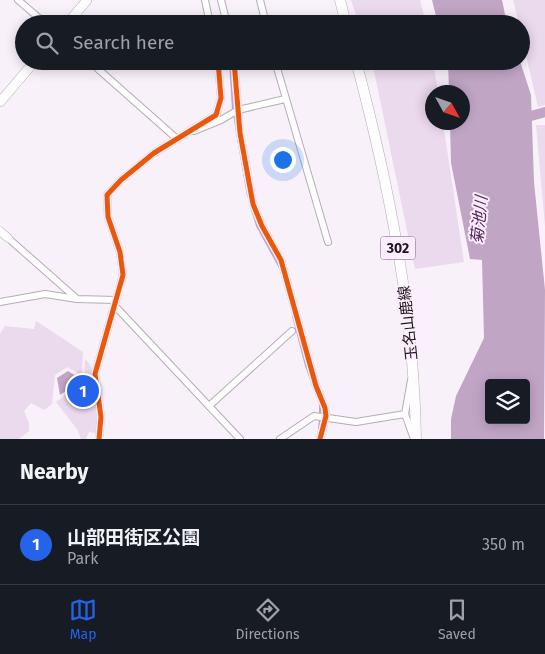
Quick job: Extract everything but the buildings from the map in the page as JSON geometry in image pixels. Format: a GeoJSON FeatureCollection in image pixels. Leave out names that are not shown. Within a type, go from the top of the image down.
{"type":"FeatureCollection","features":[{"type":"Feature","properties":{"kind":"main road"},"geometry":{"type":"LineString","coordinates":[[74,15],[87,0]]}},
{"type":"Feature","properties":{"kind":"main road"},"geometry":{"type":"LineString","coordinates":[[340,0],[344,15]]}},
{"type":"Feature","properties":{"kind":"main road"},"geometry":{"type":"LineString","coordinates":[[0,102],[27,70]]}},
{"type":"Feature","properties":{"kind":"main road","name":"玉名山鹿線"},"geometry":{"type":"LineString","coordinates":[[358,70],[376,134],[403,276],[414,374],[415,439]]}},
{"type":"Feature","properties":{"kind":"street"},"geometry":{"type":"LineString","coordinates":[[18,0],[36,15]]}},
{"type":"Feature","properties":{"kind":"street"},"geometry":{"type":"LineString","coordinates":[[205,0],[208,15]]}},
{"type":"Feature","properties":{"kind":"street"},"geometry":{"type":"LineString","coordinates":[[221,0],[225,15]]}},
{"type":"Feature","properties":{"kind":"street"},"geometry":{"type":"LineString","coordinates":[[260,0],[264,15]]}},
{"type":"Feature","properties":{"kind":"street"},"geometry":{"type":"LineString","coordinates":[[99,70],[176,138]]}},
{"type":"Feature","properties":{"kind":"street"},"geometry":{"type":"LineString","coordinates":[[99,439],[101,417],[95,374],[123,275],[122,262],[108,217],[107,195],[136,167],[176,138],[216,115],[220,107],[218,70]]}},
{"type":"Feature","properties":{"kind":"street"},"geometry":{"type":"LineString","coordinates":[[235,70],[238,110],[253,204],[262,226],[281,260],[326,416],[320,439]]}},
{"type":"Feature","properties":{"kind":"street"},"geometry":{"type":"LineString","coordinates":[[277,70],[328,242]]}},
{"type":"Feature","properties":{"kind":"street"},"geometry":{"type":"LineString","coordinates":[[190,130],[196,132],[238,110],[285,99]]}},
{"type":"Feature","properties":{"kind":"street"},"geometry":{"type":"LineString","coordinates":[[0,232],[77,299]]}},
{"type":"Feature","properties":{"kind":"street"},"geometry":{"type":"LineString","coordinates":[[0,302],[44,294],[115,303],[240,439]]}},
{"type":"Feature","properties":{"kind":"street"},"geometry":{"type":"LineString","coordinates":[[209,406],[292,331]]}},
{"type":"Feature","properties":{"kind":"street"},"geometry":{"type":"LineString","coordinates":[[414,374],[410,382],[405,414],[415,439]]}},
{"type":"Feature","properties":{"kind":"street"},"geometry":{"type":"LineString","coordinates":[[280,439],[303,421],[318,416],[356,422],[405,414]]}},
{"type":"Feature","properties":{"kind":"shaded area"},"geometry":{"type":"Polygon","coordinates":[[[351,0],[420,0],[424,15],[356,15],[351,0]]]}},
{"type":"Feature","properties":{"kind":"shaded area"},"geometry":{"type":"Polygon","coordinates":[[[513,0],[545,0],[545,105],[538,107],[529,70],[530,15],[517,15],[513,0]]]}},
{"type":"Feature","properties":{"kind":"shaded area"},"geometry":{"type":"Polygon","coordinates":[[[374,70],[434,70],[437,85],[425,85],[425,130],[444,130],[464,262],[415,269],[374,70]]]}},
{"type":"Feature","properties":{"kind":"shaded area"},"geometry":{"type":"Polygon","coordinates":[[[536,125],[545,125],[545,226],[536,125]]]}},
{"type":"Feature","properties":{"kind":"shaded area"},"geometry":{"type":"Polygon","coordinates":[[[36,321],[83,352],[82,375],[67,367],[55,375],[52,404],[44,410],[31,403],[24,411],[29,423],[29,431],[19,439],[0,439],[0,334],[5,326],[34,329],[36,321]]]}},
{"type":"Feature","properties":{"kind":"shaded area"},"geometry":{"type":"Polygon","coordinates":[[[85,359],[90,365],[96,383],[98,416],[96,433],[89,432],[86,439],[81,439],[77,429],[56,402],[84,381],[85,359]]]}},
{"type":"Feature","properties":{"kind":"water"},"geometry":{"type":"Polygon","coordinates":[[[432,0],[502,0],[505,15],[436,15],[432,0]]]}},
{"type":"Feature","properties":{"kind":"water","name":"菊池川"},"geometry":{"type":"Polygon","coordinates":[[[448,70],[523,70],[531,95],[534,182],[545,290],[544,439],[451,439],[451,419],[456,396],[484,338],[482,260],[470,259],[451,163],[450,130],[470,130],[470,85],[449,85],[448,70]]]}},
{"type":"Feature","properties":{"kind":"water"},"geometry":{"type":"Polygon","coordinates":[[[68,371],[82,380],[60,395],[57,378],[68,371]]]}},
{"type":"Feature","properties":{"kind":"waterway"},"geometry":{"type":"LineString","coordinates":[[231,70],[233,110]]}},
{"type":"Feature","properties":{"kind":"waterway"},"geometry":{"type":"LineString","coordinates":[[520,119],[545,112]]}},
{"type":"Feature","properties":{"kind":"waterway"},"geometry":{"type":"LineString","coordinates":[[234,114],[248,196]]}},
{"type":"Feature","properties":{"kind":"waterway"},"geometry":{"type":"LineString","coordinates":[[250,203],[257,226],[280,268]]}},
{"type":"Feature","properties":{"kind":"waterway"},"geometry":{"type":"LineString","coordinates":[[293,316],[306,366],[318,398]]}},
{"type":"Feature","properties":{"kind":"waterway"},"geometry":{"type":"LineString","coordinates":[[320,404],[320,415]]}},
{"type":"Feature","properties":{"kind":"waterway"},"geometry":{"type":"LineString","coordinates":[[318,439],[320,419]]}},
{"type":"Feature","properties":{"kind":"cycle path"},"geometry":{"type":"LineString","coordinates":[[99,439],[101,417],[95,374],[123,275],[120,252],[108,217],[107,195],[121,180],[154,153],[216,115],[221,98],[219,70]]}},
{"type":"Feature","properties":{"kind":"cycle path"},"geometry":{"type":"LineString","coordinates":[[235,70],[240,133],[253,204],[262,226],[281,260],[316,386],[325,408],[326,416],[320,439]]}},
{"type":"Feature","properties":{"kind":"place","name":"山部田街区公園"},"geometry":{"type":"Point","coordinates":[83,391]}}]}
